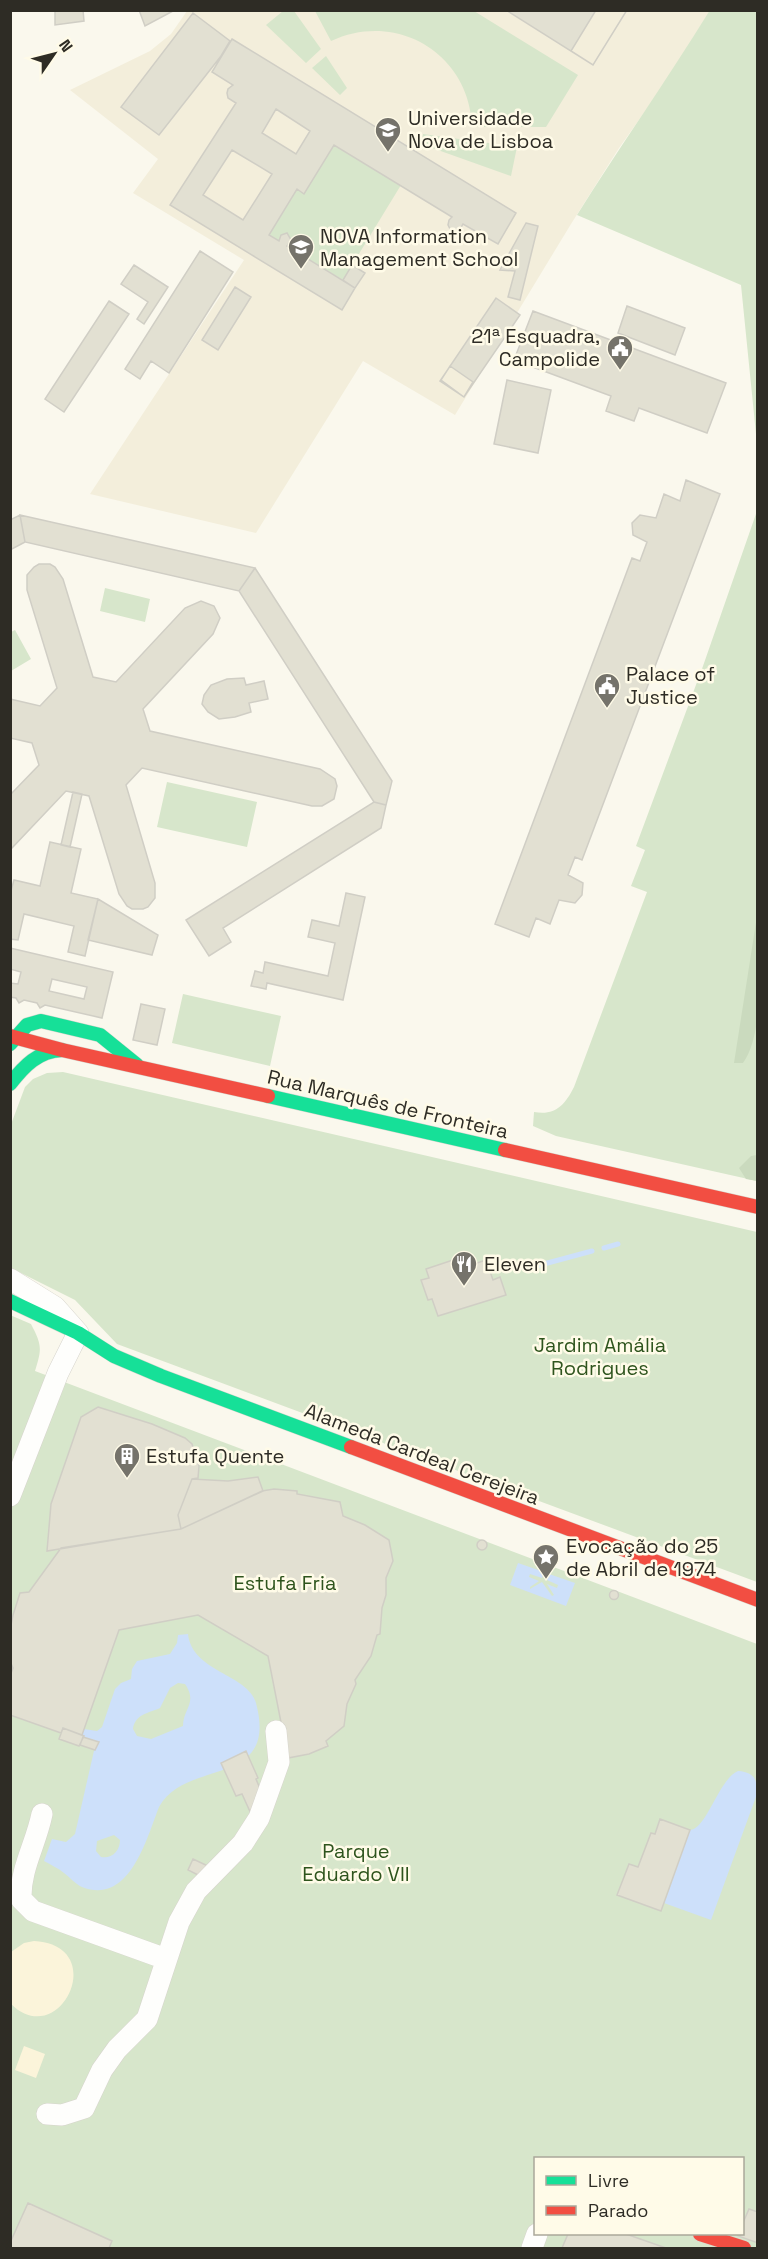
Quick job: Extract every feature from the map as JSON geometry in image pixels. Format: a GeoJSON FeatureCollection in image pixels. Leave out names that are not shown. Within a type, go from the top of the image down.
{"type":"FeatureCollection","features":[{"type":"Feature","properties":{"kind":"street"},"geometry":{"type":"LineString","coordinates":[[12,1039],[27,1025],[37,1022],[93,1033],[106,1039],[131,1061],[148,1070]]}},
{"type":"Feature","properties":{"kind":"street","name":"Rua Marquês de Fronteira"},"geometry":{"type":"LineString","coordinates":[[12,1039],[758,1207]]}},
{"type":"Feature","properties":{"kind":"street"},"geometry":{"type":"LineString","coordinates":[[10,1084],[37,1056],[49,1051],[62,1050]]}},
{"type":"Feature","properties":{"kind":"street"},"geometry":{"type":"LineString","coordinates":[[10,1279],[55,1307],[78,1333],[58,1373],[10,1496]]}},
{"type":"Feature","properties":{"kind":"street","name":"Alameda Cardeal Cerejeira"},"geometry":{"type":"LineString","coordinates":[[10,1300],[78,1333],[114,1356],[161,1376],[758,1600]]}},
{"type":"Feature","properties":{"kind":"street"},"geometry":{"type":"LineString","coordinates":[[48,2114],[62,2115],[84,2108],[102,2070],[117,2049],[147,2019],[179,1922],[196,1891],[243,1842],[259,1818],[279,1761],[276,1731]]}},
{"type":"Feature","properties":{"kind":"street"},"geometry":{"type":"LineString","coordinates":[[42,1815],[39,1832],[20,1881],[21,1899],[33,1911],[166,1959]]}},
{"type":"Feature","properties":{"kind":"street"},"geometry":{"type":"LineString","coordinates":[[711,2241],[744,2248]]}},
{"type":"Feature","properties":{"kind":"shaded area"},"geometry":{"type":"Polygon","coordinates":[[[187,11],[710,11],[571,224],[455,415],[363,361],[256,533],[90,494],[244,260],[133,193],[158,159],[70,90],[150,51],[171,34],[187,11]]]}},
{"type":"Feature","properties":{"kind":"green space"},"geometry":{"type":"Polygon","coordinates":[[[710,10],[757,11],[757,444],[741,285],[577,215],[710,10]]]}},
{"type":"Feature","properties":{"kind":"green space"},"geometry":{"type":"Polygon","coordinates":[[[283,11],[294,11],[321,49],[306,63],[266,25],[283,11]]]}},
{"type":"Feature","properties":{"kind":"green space"},"geometry":{"type":"Polygon","coordinates":[[[315,11],[474,11],[578,75],[546,127],[472,127],[468,101],[458,78],[444,60],[426,45],[404,35],[381,31],[356,33],[331,41],[315,11]]]}},
{"type":"Feature","properties":{"kind":"green space"},"geometry":{"type":"Polygon","coordinates":[[[326,56],[347,88],[340,95],[312,68],[326,56]]]}},
{"type":"Feature","properties":{"kind":"green space"},"geometry":{"type":"Polygon","coordinates":[[[423,134],[517,147],[511,176],[421,144],[423,134]]]}},
{"type":"Feature","properties":{"kind":"green space"},"geometry":{"type":"Polygon","coordinates":[[[334,145],[401,185],[343,280],[287,246],[291,240],[287,233],[281,235],[279,241],[269,235],[297,189],[304,193],[334,145]]]}},
{"type":"Feature","properties":{"kind":"green space"},"geometry":{"type":"Polygon","coordinates":[[[757,511],[757,1181],[556,1136],[533,1126],[534,1112],[554,1111],[563,1104],[574,1087],[647,892],[631,886],[645,850],[636,846],[703,666],[757,511]]]}},
{"type":"Feature","properties":{"kind":"green space"},"geometry":{"type":"Polygon","coordinates":[[[105,588],[150,599],[145,622],[100,611],[105,588]]]}},
{"type":"Feature","properties":{"kind":"green space"},"geometry":{"type":"Polygon","coordinates":[[[15,630],[31,659],[11,671],[11,632],[15,630]]]}},
{"type":"Feature","properties":{"kind":"green space"},"geometry":{"type":"Polygon","coordinates":[[[167,782],[257,802],[247,847],[157,827],[167,782]]]}},
{"type":"Feature","properties":{"kind":"green space"},"geometry":{"type":"Polygon","coordinates":[[[757,916],[758,1013],[750,1049],[743,1063],[734,1063],[757,916]]]}},
{"type":"Feature","properties":{"kind":"green space"},"geometry":{"type":"Polygon","coordinates":[[[183,994],[281,1016],[270,1066],[172,1043],[183,994]]]}},
{"type":"Feature","properties":{"kind":"green space","name":"Jardim Amália Rodrigues"},"geometry":{"type":"Polygon","coordinates":[[[63,1072],[757,1232],[757,1582],[117,1344],[75,1300],[11,1268],[10,1127],[25,1087],[33,1079],[47,1073],[63,1072]]]}},
{"type":"Feature","properties":{"kind":"green space"},"geometry":{"type":"Polygon","coordinates":[[[757,1155],[757,1181],[746,1179],[739,1168],[751,1156],[757,1155]]]}},
{"type":"Feature","properties":{"kind":"green space","name":"Parque Eduardo VII"},"geometry":{"type":"Polygon","coordinates":[[[10,1315],[31,1324],[35,1331],[40,1347],[35,1371],[757,1644],[757,2248],[11,2248],[10,1315]]]}},
{"type":"Feature","properties":{"kind":"sand"},"geometry":{"type":"Polygon","coordinates":[[[34,1941],[57,1947],[70,1959],[73,1975],[70,1992],[60,2006],[46,2015],[29,2015],[11,2004],[11,1952],[24,1943],[34,1941]]]}},
{"type":"Feature","properties":{"kind":"sand"},"geometry":{"type":"Polygon","coordinates":[[[24,2046],[45,2054],[36,2078],[15,2070],[24,2046]]]}},
{"type":"Feature","properties":{"kind":"water"},"geometry":{"type":"Polygon","coordinates":[[[518,1563],[544,1572],[542,1578],[530,1574],[529,1577],[539,1581],[530,1589],[542,1582],[552,1596],[554,1595],[547,1584],[557,1588],[558,1585],[547,1580],[549,1574],[575,1583],[566,1606],[510,1585],[518,1563]]]}},
{"type":"Feature","properties":{"kind":"water"},"geometry":{"type":"Polygon","coordinates":[[[188,1634],[192,1647],[199,1657],[243,1685],[251,1693],[256,1703],[260,1730],[254,1749],[242,1761],[188,1782],[172,1792],[159,1807],[149,1835],[134,1865],[113,1887],[99,1890],[82,1887],[44,1861],[52,1839],[66,1842],[75,1834],[96,1742],[83,1737],[84,1729],[97,1731],[102,1727],[115,1689],[121,1683],[131,1679],[132,1669],[137,1661],[170,1654],[177,1643],[178,1635],[188,1634]],[[178,1683],[170,1688],[160,1708],[137,1720],[133,1729],[137,1736],[151,1739],[183,1726],[190,1696],[185,1684],[178,1683]],[[114,1835],[97,1841],[96,1851],[101,1857],[109,1857],[117,1851],[120,1840],[114,1835]]]}},
{"type":"Feature","properties":{"kind":"water"},"geometry":{"type":"Polygon","coordinates":[[[738,1771],[748,1773],[754,1778],[757,1794],[711,1920],[664,1903],[690,1830],[702,1822],[724,1784],[738,1771]]]}},
{"type":"Feature","properties":{"kind":"building"},"geometry":{"type":"Polygon","coordinates":[[[55,10],[83,10],[84,21],[55,25],[55,10]]]}},
{"type":"Feature","properties":{"kind":"building"},"geometry":{"type":"Polygon","coordinates":[[[139,10],[173,10],[173,11],[145,26],[139,10]]]}},
{"type":"Feature","properties":{"kind":"building"},"geometry":{"type":"Polygon","coordinates":[[[506,10],[627,10],[593,65],[506,10]]]}},
{"type":"Feature","properties":{"kind":"building"},"geometry":{"type":"Polygon","coordinates":[[[596,10],[627,10],[593,65],[571,51],[596,10]]]}},
{"type":"Feature","properties":{"kind":"building"},"geometry":{"type":"Polygon","coordinates":[[[193,13],[230,41],[221,56],[159,135],[121,107],[193,13]]]}},
{"type":"Feature","properties":{"kind":"building"},"geometry":{"type":"Polygon","coordinates":[[[232,39],[516,213],[498,244],[463,224],[459,231],[451,231],[448,225],[452,217],[334,145],[304,194],[297,189],[269,235],[279,241],[281,235],[287,233],[291,240],[287,246],[355,288],[342,310],[170,205],[236,103],[228,98],[227,93],[233,85],[212,72],[232,39]],[[276,109],[262,133],[296,154],[310,131],[276,109]],[[232,150],[203,195],[243,220],[272,174],[232,150]]]}},
{"type":"Feature","properties":{"kind":"building"},"geometry":{"type":"Polygon","coordinates":[[[526,223],[538,226],[520,300],[508,297],[515,271],[500,270],[526,223]]]}},
{"type":"Feature","properties":{"kind":"building"},"geometry":{"type":"Polygon","coordinates":[[[200,251],[233,272],[169,373],[151,361],[140,379],[125,369],[200,251]]]}},
{"type":"Feature","properties":{"kind":"building"},"geometry":{"type":"Polygon","coordinates":[[[134,265],[168,287],[144,324],[137,319],[148,302],[121,284],[134,265]]]}},
{"type":"Feature","properties":{"kind":"building"},"geometry":{"type":"Polygon","coordinates":[[[352,265],[365,273],[355,288],[343,280],[352,265]]]}},
{"type":"Feature","properties":{"kind":"building"},"geometry":{"type":"Polygon","coordinates":[[[235,287],[251,297],[218,350],[202,340],[235,287]]]}},
{"type":"Feature","properties":{"kind":"building"},"geometry":{"type":"Polygon","coordinates":[[[496,298],[520,315],[464,397],[440,381],[496,298]]]}},
{"type":"Feature","properties":{"kind":"building"},"geometry":{"type":"Polygon","coordinates":[[[109,301],[129,314],[64,412],[45,399],[109,301]]]}},
{"type":"Feature","properties":{"kind":"building"},"geometry":{"type":"Polygon","coordinates":[[[627,306],[685,328],[675,355],[618,333],[627,306]]]}},
{"type":"Feature","properties":{"kind":"building","name":"21ª Esquadra, Campolide"},"geometry":{"type":"Polygon","coordinates":[[[533,311],[726,383],[707,433],[639,408],[634,421],[606,411],[611,396],[514,360],[533,311]]]}},
{"type":"Feature","properties":{"kind":"building"},"geometry":{"type":"Polygon","coordinates":[[[450,366],[473,382],[464,397],[441,380],[450,366]]]}},
{"type":"Feature","properties":{"kind":"building"},"geometry":{"type":"Polygon","coordinates":[[[507,380],[551,390],[538,453],[494,444],[507,380]]]}},
{"type":"Feature","properties":{"kind":"building","name":"Palace of Justice"},"geometry":{"type":"Polygon","coordinates":[[[686,480],[720,494],[582,860],[575,857],[568,875],[583,883],[582,895],[575,903],[559,900],[550,924],[536,918],[529,937],[495,924],[632,558],[640,561],[647,542],[633,535],[632,523],[640,515],[656,518],[664,494],[680,501],[686,480]]]}},
{"type":"Feature","properties":{"kind":"building"},"geometry":{"type":"Polygon","coordinates":[[[20,515],[25,542],[10,550],[10,520],[20,515]]]}},
{"type":"Feature","properties":{"kind":"building"},"geometry":{"type":"Polygon","coordinates":[[[20,515],[255,568],[239,591],[25,542],[20,515]]]}},
{"type":"Feature","properties":{"kind":"building"},"geometry":{"type":"Polygon","coordinates":[[[39,564],[50,564],[55,567],[63,579],[93,677],[116,682],[185,608],[201,601],[214,606],[220,618],[213,634],[143,709],[150,731],[320,769],[335,779],[337,786],[334,799],[322,806],[312,806],[142,768],[126,785],[155,883],[155,898],[148,907],[143,909],[132,909],[127,906],[119,894],[89,796],[66,791],[10,850],[10,795],[39,765],[32,743],[10,738],[10,699],[40,706],[57,688],[27,590],[27,575],[39,564]]]}},
{"type":"Feature","properties":{"kind":"building"},"geometry":{"type":"Polygon","coordinates":[[[255,568],[392,781],[386,805],[374,802],[239,591],[255,568]]]}},
{"type":"Feature","properties":{"kind":"building"},"geometry":{"type":"Polygon","coordinates":[[[244,678],[246,685],[264,681],[268,699],[249,703],[251,712],[235,717],[219,719],[208,712],[202,704],[204,695],[211,685],[227,679],[244,678]]]}},
{"type":"Feature","properties":{"kind":"building"},"geometry":{"type":"Polygon","coordinates":[[[73,792],[82,794],[70,847],[61,845],[73,792]]]}},
{"type":"Feature","properties":{"kind":"building"},"geometry":{"type":"Polygon","coordinates":[[[374,802],[386,805],[381,828],[223,928],[231,942],[209,956],[186,920],[374,802]]]}},
{"type":"Feature","properties":{"kind":"building"},"geometry":{"type":"Polygon","coordinates":[[[50,842],[81,849],[71,893],[98,899],[85,956],[68,952],[74,926],[24,914],[18,940],[10,939],[10,894],[14,880],[40,886],[50,842]]]}},
{"type":"Feature","properties":{"kind":"building"},"geometry":{"type":"Polygon","coordinates":[[[346,893],[365,897],[343,1000],[267,983],[266,989],[251,986],[255,971],[263,973],[265,962],[328,976],[335,943],[308,937],[312,920],[339,926],[346,893]]]}},
{"type":"Feature","properties":{"kind":"building"},"geometry":{"type":"Polygon","coordinates":[[[98,899],[158,935],[152,955],[88,940],[98,899]]]}},
{"type":"Feature","properties":{"kind":"building"},"geometry":{"type":"Polygon","coordinates":[[[10,948],[113,972],[102,1018],[45,1005],[40,1008],[37,1003],[24,1000],[19,1003],[16,998],[10,997],[10,983],[18,984],[21,972],[10,969],[10,948]],[[52,979],[49,991],[84,999],[87,987],[52,979]]]}},
{"type":"Feature","properties":{"kind":"building"},"geometry":{"type":"Polygon","coordinates":[[[141,1004],[165,1009],[157,1045],[133,1040],[141,1004]]]}},
{"type":"Feature","properties":{"kind":"building","name":"Eleven"},"geometry":{"type":"Polygon","coordinates":[[[468,1255],[471,1265],[486,1260],[493,1280],[500,1277],[506,1295],[438,1316],[432,1299],[428,1300],[421,1280],[429,1278],[426,1269],[468,1255]]]}},
{"type":"Feature","properties":{"kind":"building","name":"Estufa Quente"},"geometry":{"type":"Polygon","coordinates":[[[98,1407],[152,1424],[185,1438],[192,1444],[199,1466],[198,1478],[192,1479],[178,1515],[181,1529],[47,1551],[51,1504],[81,1417],[98,1407]]]}},
{"type":"Feature","properties":{"kind":"building"},"geometry":{"type":"Polygon","coordinates":[[[258,1477],[263,1491],[181,1529],[178,1515],[192,1479],[228,1481],[258,1477]]]}},
{"type":"Feature","properties":{"kind":"building","name":"Estufa Fria"},"geometry":{"type":"Polygon","coordinates":[[[274,1489],[297,1491],[297,1494],[340,1502],[343,1516],[365,1525],[389,1540],[393,1561],[386,1578],[386,1595],[382,1608],[380,1634],[377,1635],[371,1656],[355,1680],[356,1684],[347,1704],[344,1726],[326,1741],[328,1746],[309,1754],[288,1758],[268,1656],[198,1615],[119,1630],[82,1735],[63,1728],[61,1733],[10,1715],[10,1676],[13,1668],[10,1661],[10,1630],[13,1615],[20,1593],[29,1592],[61,1548],[181,1529],[262,1491],[274,1489]]]}},
{"type":"Feature","properties":{"kind":"building"},"geometry":{"type":"Polygon","coordinates":[[[482,1540],[487,1545],[482,1550],[477,1545],[482,1540]]]}},
{"type":"Feature","properties":{"kind":"building"},"geometry":{"type":"Polygon","coordinates":[[[614,1590],[619,1595],[614,1600],[609,1595],[614,1590]]]}},
{"type":"Feature","properties":{"kind":"building"},"geometry":{"type":"Polygon","coordinates":[[[63,1728],[84,1736],[79,1746],[59,1739],[63,1728]]]}},
{"type":"Feature","properties":{"kind":"building"},"geometry":{"type":"Polygon","coordinates":[[[83,1737],[99,1742],[95,1750],[80,1745],[83,1737]]]}},
{"type":"Feature","properties":{"kind":"building"},"geometry":{"type":"Polygon","coordinates":[[[246,1751],[261,1791],[252,1816],[242,1794],[236,1796],[221,1763],[246,1751]]]}},
{"type":"Feature","properties":{"kind":"building"},"geometry":{"type":"Polygon","coordinates":[[[660,1819],[690,1830],[661,1911],[617,1895],[629,1864],[638,1867],[651,1833],[655,1834],[660,1819]]]}},
{"type":"Feature","properties":{"kind":"building"},"geometry":{"type":"Polygon","coordinates":[[[193,1859],[208,1866],[200,1876],[188,1870],[193,1859]]]}},
{"type":"Feature","properties":{"kind":"building"},"geometry":{"type":"Polygon","coordinates":[[[28,2203],[112,2241],[109,2248],[10,2248],[10,2243],[28,2203]]]}},
{"type":"Feature","properties":{"kind":"building"},"geometry":{"type":"Polygon","coordinates":[[[749,2209],[758,2212],[758,2243],[738,2236],[744,2235],[744,2220],[749,2209]]]}},
{"type":"Feature","properties":{"kind":"building"},"geometry":{"type":"Polygon","coordinates":[[[568,2235],[629,2235],[666,2248],[562,2248],[568,2235]]]}},
{"type":"Feature","properties":{"kind":"waterway"},"geometry":{"type":"LineString","coordinates":[[604,1248],[618,1244]]}},
{"type":"Feature","properties":{"kind":"waterway"},"geometry":{"type":"LineString","coordinates":[[529,1268],[592,1251]]}},
{"type":"Feature","properties":{"kind":"traffic: fast"},"geometry":{"type":"LineString","coordinates":[[10,1044],[27,1025],[41,1021],[100,1035],[137,1065]]}},
{"type":"Feature","properties":{"kind":"traffic: fast"},"geometry":{"type":"LineString","coordinates":[[10,1084],[39,1056],[62,1050]]}},
{"type":"Feature","properties":{"kind":"traffic: fast"},"geometry":{"type":"LineString","coordinates":[[268,1096],[505,1150]]}},
{"type":"Feature","properties":{"kind":"traffic: fast"},"geometry":{"type":"LineString","coordinates":[[10,1301],[78,1333],[114,1356],[161,1376],[351,1447]]}},
{"type":"Feature","properties":{"kind":"traffic: jam"},"geometry":{"type":"LineString","coordinates":[[10,1036],[62,1050],[268,1096]]}},
{"type":"Feature","properties":{"kind":"traffic: jam"},"geometry":{"type":"LineString","coordinates":[[505,1150],[758,1207]]}},
{"type":"Feature","properties":{"kind":"traffic: jam"},"geometry":{"type":"LineString","coordinates":[[351,1447],[758,1600]]}},
{"type":"Feature","properties":{"kind":"traffic: jam"},"geometry":{"type":"LineString","coordinates":[[703,2235],[744,2248]]}},
{"type":"Feature","properties":{"kind":"place","name":"Universidade Nova de Lisboa"},"geometry":{"type":"Point","coordinates":[388,153]}},
{"type":"Feature","properties":{"kind":"place","name":"NOVA Information Management School"},"geometry":{"type":"Point","coordinates":[301,270]}},
{"type":"Feature","properties":{"kind":"place","name":"21ª Esquadra, Campolide"},"geometry":{"type":"Point","coordinates":[620,371]}},
{"type":"Feature","properties":{"kind":"place","name":"Palace of Justice"},"geometry":{"type":"Point","coordinates":[607,709]}},
{"type":"Feature","properties":{"kind":"place","name":"Eleven"},"geometry":{"type":"Point","coordinates":[464,1287]}},
{"type":"Feature","properties":{"kind":"place","name":"Estufa Quente"},"geometry":{"type":"Point","coordinates":[127,1479]}},
{"type":"Feature","properties":{"kind":"place","name":"Evocação do 25 de Abril de 1974"},"geometry":{"type":"Point","coordinates":[546,1580]}}]}
